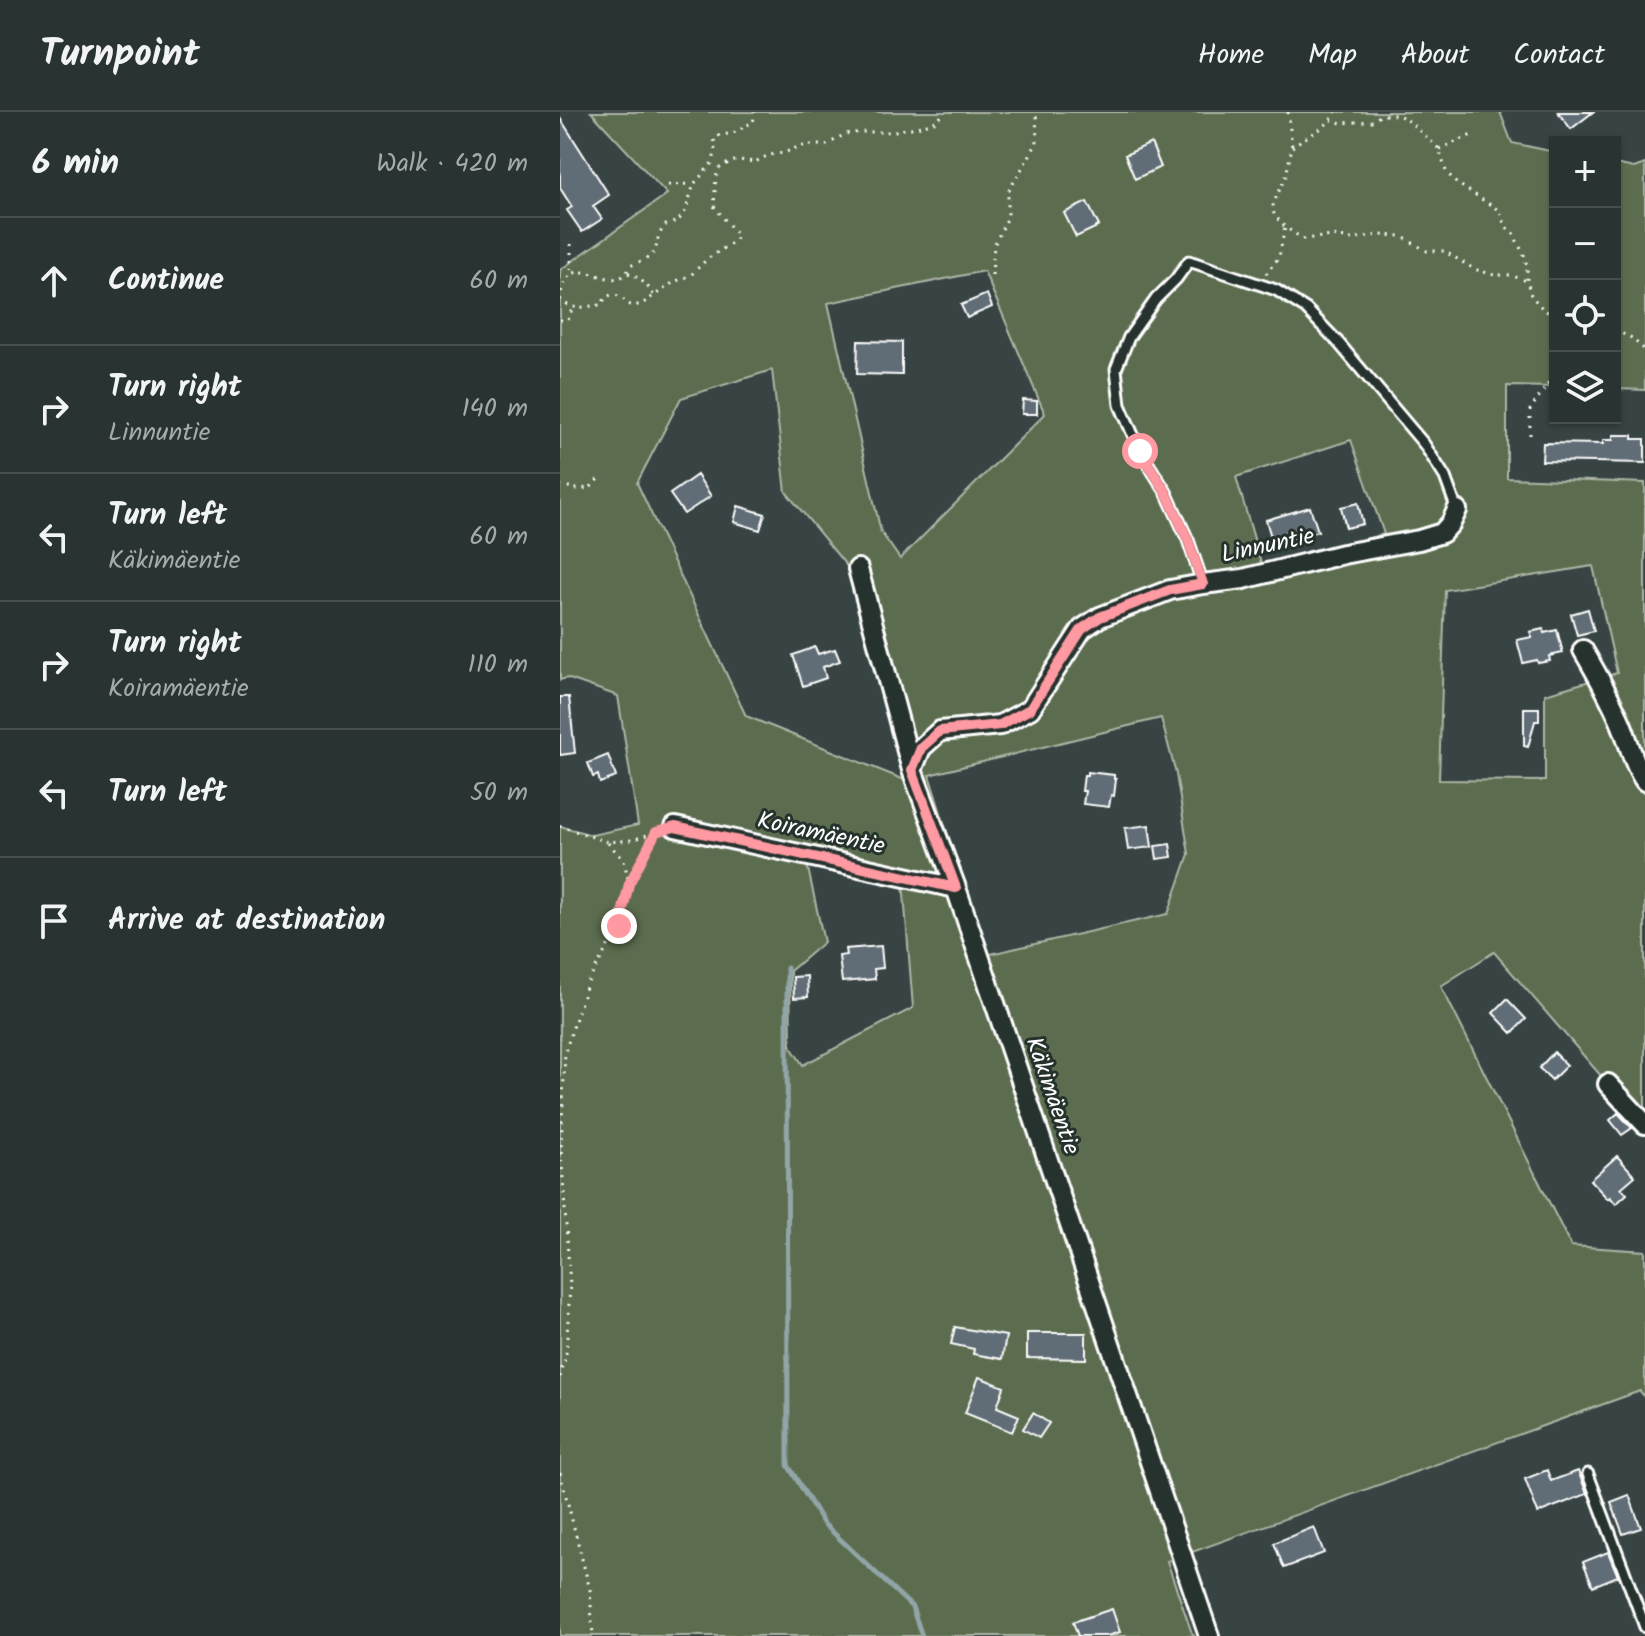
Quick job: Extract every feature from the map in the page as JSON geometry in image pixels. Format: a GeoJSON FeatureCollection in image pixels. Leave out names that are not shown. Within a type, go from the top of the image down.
{"type":"FeatureCollection","features":[{"type":"Feature","properties":{"kind":"street","name":"Linnuntie"},"geometry":{"type":"LineString","coordinates":[[912,770],[921,748],[940,731],[1000,725],[1030,709],[1082,629],[1100,617],[1170,590],[1243,579],[1343,554],[1419,540],[1442,533],[1457,510]]}},
{"type":"Feature","properties":{"kind":"street","name":"Käkimäentie"},"geometry":{"type":"LineString","coordinates":[[858,569],[912,770],[956,888],[1209,1636]]}},
{"type":"Feature","properties":{"kind":"street"},"geometry":{"type":"LineString","coordinates":[[1583,650],[1604,685],[1645,781]]}},
{"type":"Feature","properties":{"kind":"street","name":"Koiramäentie"},"geometry":{"type":"LineString","coordinates":[[675,827],[956,888]]}},
{"type":"Feature","properties":{"kind":"street"},"geometry":{"type":"LineString","coordinates":[[1608,1084],[1645,1124]]}},
{"type":"Feature","properties":{"kind":"lane"},"geometry":{"type":"LineString","coordinates":[[1203,584],[1188,540],[1140,451],[1120,405],[1116,369],[1129,337],[1189,261],[1276,290],[1306,309],[1424,444],[1445,477],[1457,510]]}},
{"type":"Feature","properties":{"kind":"lane"},"geometry":{"type":"LineString","coordinates":[[1588,1474],[1645,1627]]}},
{"type":"Feature","properties":{"kind":"path"},"geometry":{"type":"LineString","coordinates":[[755,112],[753,123],[735,132],[719,134],[714,139],[713,162],[694,184],[685,212],[659,234],[655,252],[630,266],[623,278],[584,272],[571,275],[561,285],[560,299],[566,306],[601,305],[606,297],[613,294],[633,306],[642,304],[674,282],[691,275],[707,259],[735,241],[737,235],[714,206],[716,177],[720,168],[730,162],[755,162],[807,145],[827,145],[845,134],[917,127],[937,121],[945,112]]}},
{"type":"Feature","properties":{"kind":"path"},"geometry":{"type":"LineString","coordinates":[[992,275],[994,245],[1008,217],[1008,192],[1037,143],[1036,112]]}},
{"type":"Feature","properties":{"kind":"path"},"geometry":{"type":"LineString","coordinates":[[1288,112],[1292,147],[1286,176],[1273,204],[1274,215],[1285,227],[1303,239],[1401,236],[1427,251],[1444,251],[1474,269],[1527,281]]}},
{"type":"Feature","properties":{"kind":"path"},"geometry":{"type":"LineString","coordinates":[[1292,147],[1303,137],[1327,126],[1336,112]]}},
{"type":"Feature","properties":{"kind":"path"},"geometry":{"type":"LineString","coordinates":[[1331,120],[1341,123],[1373,121],[1381,115],[1398,115],[1406,119],[1439,149],[1446,171],[1455,182],[1500,211],[1505,226],[1513,233],[1524,255],[1531,295],[1549,311]]}},
{"type":"Feature","properties":{"kind":"path"},"geometry":{"type":"LineString","coordinates":[[1439,149],[1472,135]]}},
{"type":"Feature","properties":{"kind":"path"},"geometry":{"type":"LineString","coordinates":[[713,162],[720,168]]}},
{"type":"Feature","properties":{"kind":"path"},"geometry":{"type":"LineString","coordinates":[[668,185],[694,184]]}},
{"type":"Feature","properties":{"kind":"path"},"geometry":{"type":"LineString","coordinates":[[1259,285],[1279,257],[1285,227]]}},
{"type":"Feature","properties":{"kind":"path"},"geometry":{"type":"LineString","coordinates":[[571,244],[571,275]]}},
{"type":"Feature","properties":{"kind":"path"},"geometry":{"type":"LineString","coordinates":[[628,273],[640,278],[655,297]]}},
{"type":"Feature","properties":{"kind":"path"},"geometry":{"type":"LineString","coordinates":[[560,320],[568,320],[572,308]]}},
{"type":"Feature","properties":{"kind":"path"},"geometry":{"type":"LineString","coordinates":[[1621,333],[1645,350]]}},
{"type":"Feature","properties":{"kind":"path"},"geometry":{"type":"LineString","coordinates":[[1530,435],[1530,410],[1549,382]]}},
{"type":"Feature","properties":{"kind":"path"},"geometry":{"type":"LineString","coordinates":[[560,485],[590,488],[598,479]]}},
{"type":"Feature","properties":{"kind":"path"},"geometry":{"type":"LineString","coordinates":[[560,826],[608,842],[632,840],[675,827]]}},
{"type":"Feature","properties":{"kind":"path"},"geometry":{"type":"LineString","coordinates":[[560,1377],[566,1355],[570,1285],[561,1159],[565,1052],[587,984],[619,926],[629,884],[656,832]]}},
{"type":"Feature","properties":{"kind":"path"},"geometry":{"type":"LineString","coordinates":[[608,842],[624,860],[629,884]]}},
{"type":"Feature","properties":{"kind":"path"},"geometry":{"type":"LineString","coordinates":[[560,1216],[565,1222]]}},
{"type":"Feature","properties":{"kind":"path"},"geometry":{"type":"LineString","coordinates":[[560,1473],[590,1590],[593,1636]]}},
{"type":"Feature","properties":{"kind":"green space"},"geometry":{"type":"Polygon","coordinates":[[[591,112],[1500,112],[1512,143],[1549,151],[1549,387],[1507,386],[1507,478],[1645,483],[1645,1124],[1494,952],[1441,986],[1571,1246],[1645,1251],[1645,1398],[1640,1391],[1167,1561],[1193,1636],[560,1636],[560,826],[592,835],[638,825],[618,696],[567,678],[560,680],[560,270],[667,194],[591,112]],[[984,271],[828,303],[881,532],[900,559],[1045,414],[984,271]],[[772,370],[681,398],[637,483],[746,716],[907,781],[850,570],[786,492],[772,370]],[[1351,440],[1236,477],[1262,566],[1384,534],[1351,440]],[[1593,566],[1445,590],[1439,780],[1545,781],[1545,694],[1617,673],[1593,566]],[[1161,718],[929,775],[986,955],[1168,914],[1189,854],[1176,774],[1161,718]],[[807,864],[824,942],[790,971],[791,1047],[803,1065],[913,1008],[903,881],[807,864]]]}},
{"type":"Feature","properties":{"kind":"green space"},"geometry":{"type":"Polygon","coordinates":[[[1645,164],[1645,390],[1621,389],[1621,165],[1634,168],[1645,164]]]}},
{"type":"Feature","properties":{"kind":"building"},"geometry":{"type":"Polygon","coordinates":[[[1558,112],[1593,112],[1571,129],[1558,112]]]}},
{"type":"Feature","properties":{"kind":"building"},"geometry":{"type":"Polygon","coordinates":[[[560,118],[609,195],[593,206],[602,219],[582,232],[567,210],[572,207],[560,188],[560,118]]]}},
{"type":"Feature","properties":{"kind":"building"},"geometry":{"type":"Polygon","coordinates":[[[1151,143],[1161,167],[1135,179],[1125,155],[1151,143]]]}},
{"type":"Feature","properties":{"kind":"building"},"geometry":{"type":"Polygon","coordinates":[[[1087,202],[1099,226],[1076,237],[1064,213],[1087,202]]]}},
{"type":"Feature","properties":{"kind":"building"},"geometry":{"type":"Polygon","coordinates":[[[987,294],[992,307],[967,318],[961,305],[987,294]]]}},
{"type":"Feature","properties":{"kind":"building"},"geometry":{"type":"Polygon","coordinates":[[[858,341],[902,342],[902,375],[857,374],[858,341]]]}},
{"type":"Feature","properties":{"kind":"building"},"geometry":{"type":"Polygon","coordinates":[[[1023,400],[1037,401],[1037,414],[1022,414],[1023,400]]]}},
{"type":"Feature","properties":{"kind":"building"},"geometry":{"type":"Polygon","coordinates":[[[1613,435],[1633,435],[1633,439],[1645,439],[1645,463],[1542,461],[1543,443],[1603,444],[1603,440],[1613,440],[1613,435]]]}},
{"type":"Feature","properties":{"kind":"building"},"geometry":{"type":"Polygon","coordinates":[[[697,475],[711,496],[684,514],[670,494],[697,475]]]}},
{"type":"Feature","properties":{"kind":"building"},"geometry":{"type":"Polygon","coordinates":[[[1358,503],[1363,524],[1346,528],[1341,507],[1358,503]]]}},
{"type":"Feature","properties":{"kind":"building"},"geometry":{"type":"Polygon","coordinates":[[[738,506],[765,514],[760,530],[734,522],[738,506]]]}},
{"type":"Feature","properties":{"kind":"building"},"geometry":{"type":"Polygon","coordinates":[[[1310,507],[1318,531],[1273,544],[1266,520],[1310,507]]]}},
{"type":"Feature","properties":{"kind":"building"},"geometry":{"type":"Polygon","coordinates":[[[1588,609],[1594,631],[1577,635],[1571,614],[1588,609]]]}},
{"type":"Feature","properties":{"kind":"building"},"geometry":{"type":"Polygon","coordinates":[[[1543,629],[1544,633],[1557,630],[1563,653],[1549,656],[1550,661],[1523,663],[1517,640],[1532,637],[1530,632],[1543,629]]]}},
{"type":"Feature","properties":{"kind":"building"},"geometry":{"type":"Polygon","coordinates":[[[815,647],[818,654],[835,649],[840,661],[823,667],[826,678],[803,686],[793,655],[815,647]]]}},
{"type":"Feature","properties":{"kind":"building"},"geometry":{"type":"Polygon","coordinates":[[[560,697],[569,697],[575,753],[560,755],[560,697]]]}},
{"type":"Feature","properties":{"kind":"building"},"geometry":{"type":"Polygon","coordinates":[[[1524,708],[1539,708],[1539,721],[1535,721],[1528,747],[1524,746],[1524,708]]]}},
{"type":"Feature","properties":{"kind":"building"},"geometry":{"type":"Polygon","coordinates":[[[608,755],[616,777],[600,783],[598,775],[593,777],[588,763],[608,755]]]}},
{"type":"Feature","properties":{"kind":"building"},"geometry":{"type":"Polygon","coordinates":[[[1087,772],[1114,775],[1114,796],[1111,795],[1109,807],[1083,804],[1084,775],[1087,772]]]}},
{"type":"Feature","properties":{"kind":"building"},"geometry":{"type":"Polygon","coordinates":[[[1149,825],[1152,847],[1128,850],[1125,828],[1149,825]]]}},
{"type":"Feature","properties":{"kind":"building"},"geometry":{"type":"Polygon","coordinates":[[[1170,844],[1172,857],[1157,859],[1155,846],[1170,844]]]}},
{"type":"Feature","properties":{"kind":"building"},"geometry":{"type":"Polygon","coordinates":[[[881,946],[883,968],[874,969],[875,979],[842,982],[839,956],[846,955],[845,949],[881,946]]]}},
{"type":"Feature","properties":{"kind":"building"},"geometry":{"type":"Polygon","coordinates":[[[807,976],[808,997],[794,998],[793,977],[807,976]]]}},
{"type":"Feature","properties":{"kind":"building"},"geometry":{"type":"Polygon","coordinates":[[[1507,999],[1526,1019],[1512,1033],[1493,1013],[1507,999]]]}},
{"type":"Feature","properties":{"kind":"building"},"geometry":{"type":"Polygon","coordinates":[[[1554,1052],[1567,1065],[1552,1080],[1539,1068],[1554,1052]]]}},
{"type":"Feature","properties":{"kind":"building"},"geometry":{"type":"Polygon","coordinates":[[[1618,1113],[1632,1128],[1622,1135],[1610,1120],[1618,1113]]]}},
{"type":"Feature","properties":{"kind":"building"},"geometry":{"type":"Polygon","coordinates":[[[1617,1156],[1635,1176],[1621,1188],[1627,1194],[1616,1204],[1590,1180],[1617,1156]]]}},
{"type":"Feature","properties":{"kind":"building"},"geometry":{"type":"Polygon","coordinates":[[[955,1327],[1006,1336],[1002,1359],[973,1354],[974,1349],[951,1344],[955,1327]]]}},
{"type":"Feature","properties":{"kind":"building"},"geometry":{"type":"Polygon","coordinates":[[[1027,1333],[1086,1333],[1086,1359],[1027,1358],[1027,1333]]]}},
{"type":"Feature","properties":{"kind":"building"},"geometry":{"type":"Polygon","coordinates":[[[979,1377],[1004,1387],[997,1407],[1019,1416],[1012,1432],[965,1413],[979,1377]]]}},
{"type":"Feature","properties":{"kind":"building"},"geometry":{"type":"Polygon","coordinates":[[[1033,1413],[1049,1423],[1039,1438],[1023,1429],[1033,1413]]]}},
{"type":"Feature","properties":{"kind":"building"},"geometry":{"type":"Polygon","coordinates":[[[1547,1470],[1551,1481],[1578,1471],[1587,1494],[1538,1513],[1525,1479],[1547,1470]]]}},
{"type":"Feature","properties":{"kind":"building"},"geometry":{"type":"Polygon","coordinates":[[[1629,1495],[1641,1528],[1623,1534],[1611,1502],[1629,1495]]]}},
{"type":"Feature","properties":{"kind":"building"},"geometry":{"type":"Polygon","coordinates":[[[1314,1527],[1324,1553],[1284,1568],[1274,1543],[1314,1527]]]}},
{"type":"Feature","properties":{"kind":"building"},"geometry":{"type":"Polygon","coordinates":[[[1608,1552],[1618,1576],[1593,1586],[1583,1562],[1608,1552]]]}},
{"type":"Feature","properties":{"kind":"building"},"geometry":{"type":"Polygon","coordinates":[[[1112,1609],[1120,1632],[1107,1636],[1078,1636],[1073,1622],[1112,1609]]]}},
{"type":"Feature","properties":{"kind":"waterway"},"geometry":{"type":"LineString","coordinates":[[787,968],[788,1465],[823,1523],[912,1607],[922,1636]]}},
{"type":"Feature","properties":{"kind":"route"},"geometry":{"type":"LineString","coordinates":[[619,926],[629,884],[656,832],[675,827],[956,888],[912,770],[921,748],[940,731],[1000,725],[1030,709],[1082,629],[1100,617],[1170,590],[1203,584],[1188,540],[1166,492],[1140,451]]}}]}
